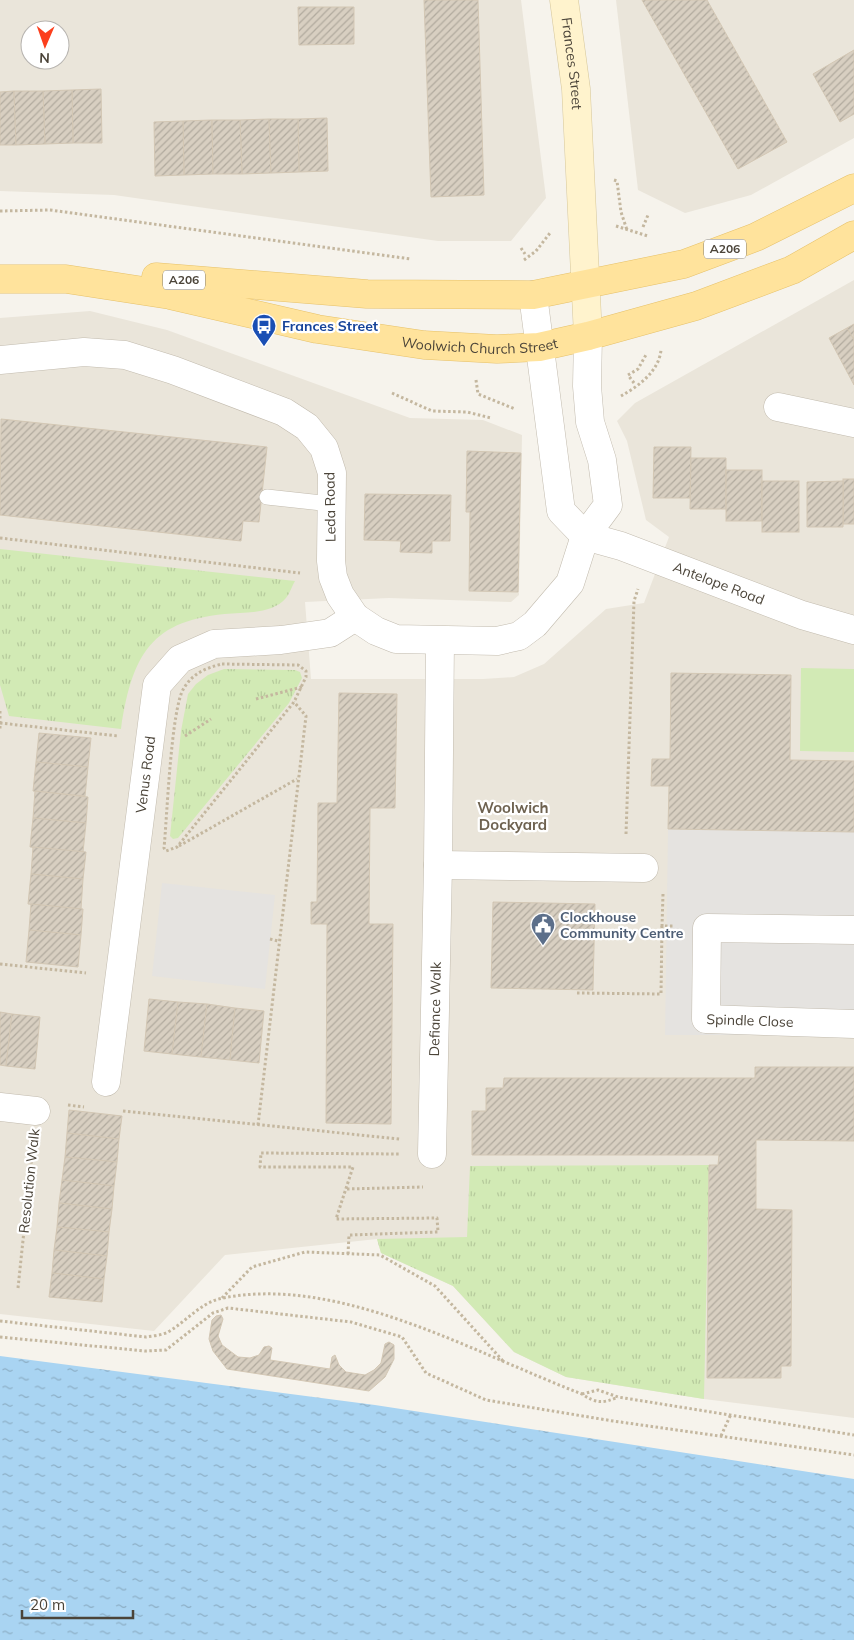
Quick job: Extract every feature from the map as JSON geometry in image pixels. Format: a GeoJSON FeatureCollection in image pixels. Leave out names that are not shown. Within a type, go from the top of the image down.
{"type":"FeatureCollection","features":[{"type":"Feature","properties":{"kind":"main road","name":"A206"},"geometry":{"type":"LineString","coordinates":[[0,268],[64,268],[243,286],[367,294],[533,295],[684,264],[756,237],[854,188]]}},
{"type":"Feature","properties":{"kind":"main road","name":"Woolwich Church Street"},"geometry":{"type":"LineString","coordinates":[[0,279],[66,279],[170,295],[317,329],[424,345],[497,349],[538,347],[588,336],[701,305],[792,270],[854,235]]}},
{"type":"Feature","properties":{"kind":"street","name":"Frances Street"},"geometry":{"type":"LineString","coordinates":[[564,0],[576,89],[588,336]]}},
{"type":"Feature","properties":{"kind":"street"},"geometry":{"type":"LineString","coordinates":[[533,295],[538,347],[561,511],[585,536]]}},
{"type":"Feature","properties":{"kind":"street","name":"Leda Road"},"geometry":{"type":"LineString","coordinates":[[0,360],[84,352],[125,356],[173,370],[284,412],[307,426],[324,448],[332,473],[333,577],[340,595],[355,617],[376,631],[396,639],[498,641],[519,636],[535,624],[570,583],[585,536],[608,506],[604,468],[590,422],[587,386],[588,336]]}},
{"type":"Feature","properties":{"kind":"street"},"geometry":{"type":"LineString","coordinates":[[778,407],[854,423]]}},
{"type":"Feature","properties":{"kind":"street","name":"Antelope Road"},"geometry":{"type":"LineString","coordinates":[[585,536],[621,546],[802,615],[854,630]]}},
{"type":"Feature","properties":{"kind":"street","name":"Venus Road"},"geometry":{"type":"LineString","coordinates":[[106,1082],[119,976],[161,741],[157,684],[180,659],[214,644],[281,640],[330,633],[355,617]]}},
{"type":"Feature","properties":{"kind":"street","name":"Defiance Walk"},"geometry":{"type":"LineString","coordinates":[[432,1148],[438,865],[440,641]]}},
{"type":"Feature","properties":{"kind":"street"},"geometry":{"type":"LineString","coordinates":[[438,865],[634,868]]}},
{"type":"Feature","properties":{"kind":"street"},"geometry":{"type":"LineString","coordinates":[[707,928],[854,930]]}},
{"type":"Feature","properties":{"kind":"street","name":"Spindle Close"},"geometry":{"type":"LineString","coordinates":[[707,928],[706,1019],[854,1024]]}},
{"type":"Feature","properties":{"kind":"street","name":"Resolution Walk"},"geometry":{"type":"LineString","coordinates":[[0,1107],[36,1111]]}},
{"type":"Feature","properties":{"kind":"lane"},"geometry":{"type":"LineString","coordinates":[[267,497],[331,504]]}},
{"type":"Feature","properties":{"kind":"path"},"geometry":{"type":"LineString","coordinates":[[0,211],[50,210],[414,259]]}},
{"type":"Feature","properties":{"kind":"path"},"geometry":{"type":"LineString","coordinates":[[643,227],[648,215]]}},
{"type":"Feature","properties":{"kind":"path"},"geometry":{"type":"LineString","coordinates":[[516,263],[536,251],[543,240],[551,233]]}},
{"type":"Feature","properties":{"kind":"path"},"geometry":{"type":"LineString","coordinates":[[521,248],[525,254]]}},
{"type":"Feature","properties":{"kind":"path"},"geometry":{"type":"LineString","coordinates":[[590,422],[651,373],[661,354],[662,342]]}},
{"type":"Feature","properties":{"kind":"path"},"geometry":{"type":"LineString","coordinates":[[634,383],[628,375],[638,369],[646,358],[649,345]]}},
{"type":"Feature","properties":{"kind":"path"},"geometry":{"type":"LineString","coordinates":[[476,374],[478,394],[550,424]]}},
{"type":"Feature","properties":{"kind":"path"},"geometry":{"type":"LineString","coordinates":[[392,393],[432,410],[467,412],[491,418]]}},
{"type":"Feature","properties":{"kind":"path"},"geometry":{"type":"LineString","coordinates":[[0,538],[333,577]]}},
{"type":"Feature","properties":{"kind":"path"},"geometry":{"type":"LineString","coordinates":[[577,993],[661,994],[664,868],[634,868],[634,601],[649,558]]}},
{"type":"Feature","properties":{"kind":"path"},"geometry":{"type":"LineString","coordinates":[[177,847],[294,702],[302,686],[306,671],[298,666],[222,664],[204,669],[190,679],[182,690],[161,741],[164,848],[166,851],[177,847],[298,778]]}},
{"type":"Feature","properties":{"kind":"path"},"geometry":{"type":"LineString","coordinates":[[256,698],[302,686]]}},
{"type":"Feature","properties":{"kind":"path"},"geometry":{"type":"LineString","coordinates":[[258,1125],[278,941],[306,716],[294,702]]}},
{"type":"Feature","properties":{"kind":"path"},"geometry":{"type":"LineString","coordinates":[[0,711],[0,731]]}},
{"type":"Feature","properties":{"kind":"path"},"geometry":{"type":"LineString","coordinates":[[0,723],[161,741],[212,718]]}},
{"type":"Feature","properties":{"kind":"path"},"geometry":{"type":"LineString","coordinates":[[662,926],[707,928]]}},
{"type":"Feature","properties":{"kind":"path"},"geometry":{"type":"LineString","coordinates":[[270,940],[278,941]]}},
{"type":"Feature","properties":{"kind":"path"},"geometry":{"type":"LineString","coordinates":[[0,964],[119,976]]}},
{"type":"Feature","properties":{"kind":"path"},"geometry":{"type":"LineString","coordinates":[[36,1111],[37,1102],[94,1108]]}},
{"type":"Feature","properties":{"kind":"path"},"geometry":{"type":"LineString","coordinates":[[113,1110],[258,1125],[432,1148]]}},
{"type":"Feature","properties":{"kind":"path","name":"Resolution Walk"},"geometry":{"type":"LineString","coordinates":[[18,1288],[36,1111]]}},
{"type":"Feature","properties":{"kind":"path"},"geometry":{"type":"LineString","coordinates":[[348,1254],[348,1235],[438,1232],[437,1218],[336,1219],[353,1167],[260,1167],[261,1153],[432,1148]]}},
{"type":"Feature","properties":{"kind":"path"},"geometry":{"type":"LineString","coordinates":[[347,1189],[416,1188]]}},
{"type":"Feature","properties":{"kind":"path"},"geometry":{"type":"LineString","coordinates":[[222,1298],[252,1267],[305,1252],[380,1255],[435,1286],[505,1364]]}},
{"type":"Feature","properties":{"kind":"path"},"geometry":{"type":"LineString","coordinates":[[0,1320],[146,1337],[167,1332],[206,1304],[222,1298],[283,1293],[343,1303],[418,1328],[582,1394],[593,1402],[606,1403],[618,1397]]}},
{"type":"Feature","properties":{"kind":"path"},"geometry":{"type":"LineString","coordinates":[[0,1337],[145,1351],[166,1350],[214,1313],[228,1308],[350,1322],[402,1337],[426,1373],[486,1400],[613,1421],[854,1455]]}},
{"type":"Feature","properties":{"kind":"path"},"geometry":{"type":"LineString","coordinates":[[582,1394],[598,1390],[607,1391],[618,1397],[854,1435]]}},
{"type":"Feature","properties":{"kind":"path"},"geometry":{"type":"LineString","coordinates":[[721,1436],[731,1414]]}},
{"type":"Feature","properties":{"kind":"shaded area"},"geometry":{"type":"Polygon","coordinates":[[[0,0],[521,0],[546,198],[511,241],[438,241],[114,195],[0,191],[0,0]]]}},
{"type":"Feature","properties":{"kind":"shaded area"},"geometry":{"type":"Polygon","coordinates":[[[616,0],[854,0],[854,138],[751,195],[685,213],[638,190],[616,0]]]}},
{"type":"Feature","properties":{"kind":"shaded area"},"geometry":{"type":"Polygon","coordinates":[[[854,280],[854,1418],[704,1399],[566,1377],[514,1352],[453,1286],[381,1253],[377,1239],[225,1255],[154,1331],[0,1314],[0,318],[90,311],[167,330],[410,418],[483,420],[522,435],[519,595],[511,602],[389,598],[305,602],[311,679],[483,679],[514,677],[544,664],[606,609],[644,603],[669,537],[646,520],[627,441],[617,421],[635,403],[854,280]]]}},
{"type":"Feature","properties":{"kind":"shaded area"},"geometry":{"type":"Polygon","coordinates":[[[668,829],[854,832],[854,1035],[665,1035],[668,829]]]}},
{"type":"Feature","properties":{"kind":"shaded area"},"geometry":{"type":"Polygon","coordinates":[[[162,883],[275,895],[265,989],[152,976],[162,883]]]}},
{"type":"Feature","properties":{"kind":"green space"},"geometry":{"type":"Polygon","coordinates":[[[0,549],[295,581],[286,598],[276,606],[265,610],[211,616],[187,621],[168,630],[153,642],[142,658],[133,677],[121,729],[9,716],[0,685],[0,549]]]}},
{"type":"Feature","properties":{"kind":"green space"},"geometry":{"type":"Polygon","coordinates":[[[801,668],[854,669],[854,752],[800,751],[801,668]]]}},
{"type":"Feature","properties":{"kind":"green space"},"geometry":{"type":"Polygon","coordinates":[[[224,669],[295,670],[300,672],[302,678],[289,703],[178,838],[173,839],[170,836],[181,731],[188,694],[196,684],[208,675],[224,669]]]}},
{"type":"Feature","properties":{"kind":"green space"},"geometry":{"type":"Polygon","coordinates":[[[709,1165],[704,1399],[566,1377],[514,1352],[453,1286],[381,1253],[377,1239],[467,1237],[470,1166],[709,1165]]]}},
{"type":"Feature","properties":{"kind":"water"},"geometry":{"type":"Polygon","coordinates":[[[0,1356],[375,1405],[854,1479],[854,1640],[0,1640],[0,1356]]]}},
{"type":"Feature","properties":{"kind":"building"},"geometry":{"type":"Polygon","coordinates":[[[424,0],[478,0],[484,195],[431,197],[424,0]]]}},
{"type":"Feature","properties":{"kind":"building"},"geometry":{"type":"Polygon","coordinates":[[[642,0],[707,0],[787,142],[738,169],[642,0]]]}},
{"type":"Feature","properties":{"kind":"building"},"geometry":{"type":"Polygon","coordinates":[[[298,7],[354,7],[354,44],[299,45],[298,7]]]}},
{"type":"Feature","properties":{"kind":"building"},"geometry":{"type":"Polygon","coordinates":[[[854,50],[854,114],[840,122],[813,74],[854,50]]]}},
{"type":"Feature","properties":{"kind":"building"},"geometry":{"type":"Polygon","coordinates":[[[101,89],[102,143],[73,143],[72,90],[101,89]]]}},
{"type":"Feature","properties":{"kind":"building"},"geometry":{"type":"Polygon","coordinates":[[[72,90],[73,143],[45,144],[43,91],[72,90]]]}},
{"type":"Feature","properties":{"kind":"building"},"geometry":{"type":"Polygon","coordinates":[[[14,91],[16,145],[0,145],[0,92],[14,91]]]}},
{"type":"Feature","properties":{"kind":"building"},"geometry":{"type":"Polygon","coordinates":[[[14,91],[43,91],[45,144],[16,145],[14,91]]]}},
{"type":"Feature","properties":{"kind":"building"},"geometry":{"type":"Polygon","coordinates":[[[327,118],[328,171],[299,172],[298,119],[327,118]]]}},
{"type":"Feature","properties":{"kind":"building"},"geometry":{"type":"Polygon","coordinates":[[[269,119],[271,173],[242,174],[240,120],[269,119]]]}},
{"type":"Feature","properties":{"kind":"building"},"geometry":{"type":"Polygon","coordinates":[[[269,119],[298,119],[299,172],[271,173],[269,119]]]}},
{"type":"Feature","properties":{"kind":"building"},"geometry":{"type":"Polygon","coordinates":[[[212,120],[213,174],[184,175],[183,121],[212,120]]]}},
{"type":"Feature","properties":{"kind":"building"},"geometry":{"type":"Polygon","coordinates":[[[212,120],[240,120],[242,174],[213,174],[212,120]]]}},
{"type":"Feature","properties":{"kind":"building"},"geometry":{"type":"Polygon","coordinates":[[[183,121],[184,175],[155,176],[154,122],[183,121]]]}},
{"type":"Feature","properties":{"kind":"building"},"geometry":{"type":"Polygon","coordinates":[[[854,324],[854,340],[847,328],[854,324]]]}},
{"type":"Feature","properties":{"kind":"building"},"geometry":{"type":"Polygon","coordinates":[[[847,328],[854,340],[854,385],[829,338],[847,328]]]}},
{"type":"Feature","properties":{"kind":"building"},"geometry":{"type":"Polygon","coordinates":[[[1,419],[267,447],[259,522],[243,521],[241,541],[0,515],[1,419]]]}},
{"type":"Feature","properties":{"kind":"building"},"geometry":{"type":"Polygon","coordinates":[[[654,447],[691,447],[690,498],[653,498],[654,447]]]}},
{"type":"Feature","properties":{"kind":"building"},"geometry":{"type":"Polygon","coordinates":[[[467,451],[521,453],[518,592],[469,591],[470,512],[466,512],[467,451]]]}},
{"type":"Feature","properties":{"kind":"building"},"geometry":{"type":"Polygon","coordinates":[[[691,458],[726,458],[726,509],[690,509],[691,458]]]}},
{"type":"Feature","properties":{"kind":"building"},"geometry":{"type":"Polygon","coordinates":[[[726,470],[762,470],[762,521],[726,521],[726,470]]]}},
{"type":"Feature","properties":{"kind":"building"},"geometry":{"type":"Polygon","coordinates":[[[843,479],[854,479],[854,524],[843,524],[843,479]]]}},
{"type":"Feature","properties":{"kind":"building"},"geometry":{"type":"Polygon","coordinates":[[[762,481],[799,481],[799,532],[762,532],[762,481]]]}},
{"type":"Feature","properties":{"kind":"building"},"geometry":{"type":"Polygon","coordinates":[[[843,481],[843,527],[807,527],[807,482],[843,481]]]}},
{"type":"Feature","properties":{"kind":"building"},"geometry":{"type":"Polygon","coordinates":[[[365,494],[451,495],[450,541],[432,541],[432,553],[400,552],[401,541],[364,540],[365,494]]]}},
{"type":"Feature","properties":{"kind":"building"},"geometry":{"type":"Polygon","coordinates":[[[671,673],[791,675],[790,760],[854,761],[854,832],[668,829],[669,786],[651,786],[652,759],[670,759],[671,673]]]}},
{"type":"Feature","properties":{"kind":"building"},"geometry":{"type":"Polygon","coordinates":[[[339,693],[397,694],[395,808],[370,808],[369,924],[393,924],[391,1124],[326,1123],[327,924],[311,924],[311,902],[317,902],[318,803],[337,803],[339,693]]]}},
{"type":"Feature","properties":{"kind":"building"},"geometry":{"type":"Polygon","coordinates":[[[39,733],[91,738],[88,767],[36,762],[39,733]]]}},
{"type":"Feature","properties":{"kind":"building"},"geometry":{"type":"Polygon","coordinates":[[[36,762],[88,767],[85,796],[33,791],[36,762]]]}},
{"type":"Feature","properties":{"kind":"building"},"geometry":{"type":"Polygon","coordinates":[[[35,791],[88,797],[86,823],[33,818],[35,791]]]}},
{"type":"Feature","properties":{"kind":"building"},"geometry":{"type":"Polygon","coordinates":[[[33,818],[86,823],[83,852],[30,847],[33,818]]]}},
{"type":"Feature","properties":{"kind":"building"},"geometry":{"type":"Polygon","coordinates":[[[33,847],[86,852],[83,879],[31,874],[33,847]]]}},
{"type":"Feature","properties":{"kind":"building"},"geometry":{"type":"Polygon","coordinates":[[[31,874],[83,879],[81,909],[28,904],[31,874]]]}},
{"type":"Feature","properties":{"kind":"building"},"geometry":{"type":"Polygon","coordinates":[[[493,902],[595,904],[593,990],[491,988],[493,902]]]}},
{"type":"Feature","properties":{"kind":"building"},"geometry":{"type":"Polygon","coordinates":[[[31,904],[83,909],[81,935],[29,930],[31,904]]]}},
{"type":"Feature","properties":{"kind":"building"},"geometry":{"type":"Polygon","coordinates":[[[29,930],[81,935],[78,967],[26,962],[29,930]]]}},
{"type":"Feature","properties":{"kind":"building"},"geometry":{"type":"Polygon","coordinates":[[[149,999],[178,1002],[172,1054],[144,1051],[149,999]]]}},
{"type":"Feature","properties":{"kind":"building"},"geometry":{"type":"Polygon","coordinates":[[[178,1002],[207,1004],[201,1057],[172,1054],[178,1002]]]}},
{"type":"Feature","properties":{"kind":"building"},"geometry":{"type":"Polygon","coordinates":[[[207,1004],[235,1008],[230,1060],[201,1057],[207,1004]]]}},
{"type":"Feature","properties":{"kind":"building"},"geometry":{"type":"Polygon","coordinates":[[[235,1008],[264,1011],[259,1063],[230,1060],[235,1008]]]}},
{"type":"Feature","properties":{"kind":"building"},"geometry":{"type":"Polygon","coordinates":[[[0,1012],[12,1014],[6,1066],[0,1065],[0,1012]]]}},
{"type":"Feature","properties":{"kind":"building"},"geometry":{"type":"Polygon","coordinates":[[[12,1014],[40,1017],[35,1069],[6,1066],[12,1014]]]}},
{"type":"Feature","properties":{"kind":"building"},"geometry":{"type":"Polygon","coordinates":[[[755,1067],[854,1067],[854,1141],[756,1140],[756,1209],[792,1210],[791,1366],[781,1366],[781,1378],[707,1378],[709,1165],[718,1165],[719,1155],[472,1155],[472,1111],[486,1111],[486,1088],[503,1088],[504,1078],[755,1078],[755,1067]]]}},
{"type":"Feature","properties":{"kind":"building"},"geometry":{"type":"Polygon","coordinates":[[[69,1110],[122,1116],[119,1139],[67,1133],[69,1110]]]}},
{"type":"Feature","properties":{"kind":"building"},"geometry":{"type":"Polygon","coordinates":[[[67,1133],[119,1139],[117,1162],[65,1157],[67,1133]]]}},
{"type":"Feature","properties":{"kind":"building"},"geometry":{"type":"Polygon","coordinates":[[[65,1157],[117,1162],[114,1186],[62,1180],[65,1157]]]}},
{"type":"Feature","properties":{"kind":"building"},"geometry":{"type":"Polygon","coordinates":[[[62,1180],[114,1186],[112,1209],[59,1203],[62,1180]]]}},
{"type":"Feature","properties":{"kind":"building"},"geometry":{"type":"Polygon","coordinates":[[[59,1203],[112,1209],[109,1232],[57,1227],[59,1203]]]}},
{"type":"Feature","properties":{"kind":"building"},"geometry":{"type":"Polygon","coordinates":[[[57,1227],[109,1232],[107,1256],[54,1250],[57,1227]]]}},
{"type":"Feature","properties":{"kind":"building"},"geometry":{"type":"Polygon","coordinates":[[[54,1250],[107,1256],[104,1279],[52,1273],[54,1250]]]}},
{"type":"Feature","properties":{"kind":"building"},"geometry":{"type":"Polygon","coordinates":[[[52,1273],[104,1279],[102,1302],[49,1297],[52,1273]]]}},
{"type":"Feature","properties":{"kind":"building"},"geometry":{"type":"Polygon","coordinates":[[[221,1315],[223,1319],[218,1336],[222,1345],[238,1357],[250,1358],[259,1355],[264,1347],[269,1346],[272,1348],[270,1360],[330,1369],[332,1357],[335,1355],[339,1365],[346,1372],[365,1375],[381,1363],[385,1344],[389,1342],[394,1345],[394,1359],[385,1377],[369,1391],[227,1369],[213,1351],[209,1339],[212,1320],[216,1316],[221,1315]]]}},
{"type":"Feature","properties":{"kind":"place","name":"Frances Street"},"geometry":{"type":"Point","coordinates":[264,347]}},
{"type":"Feature","properties":{"kind":"place","name":"Clockhouse Community Centre"},"geometry":{"type":"Point","coordinates":[543,946]}},
{"type":"Feature","properties":{"kind":"district","name":"Woolwich Dockyard"},"geometry":{"type":"Point","coordinates":[513,816]}}]}
